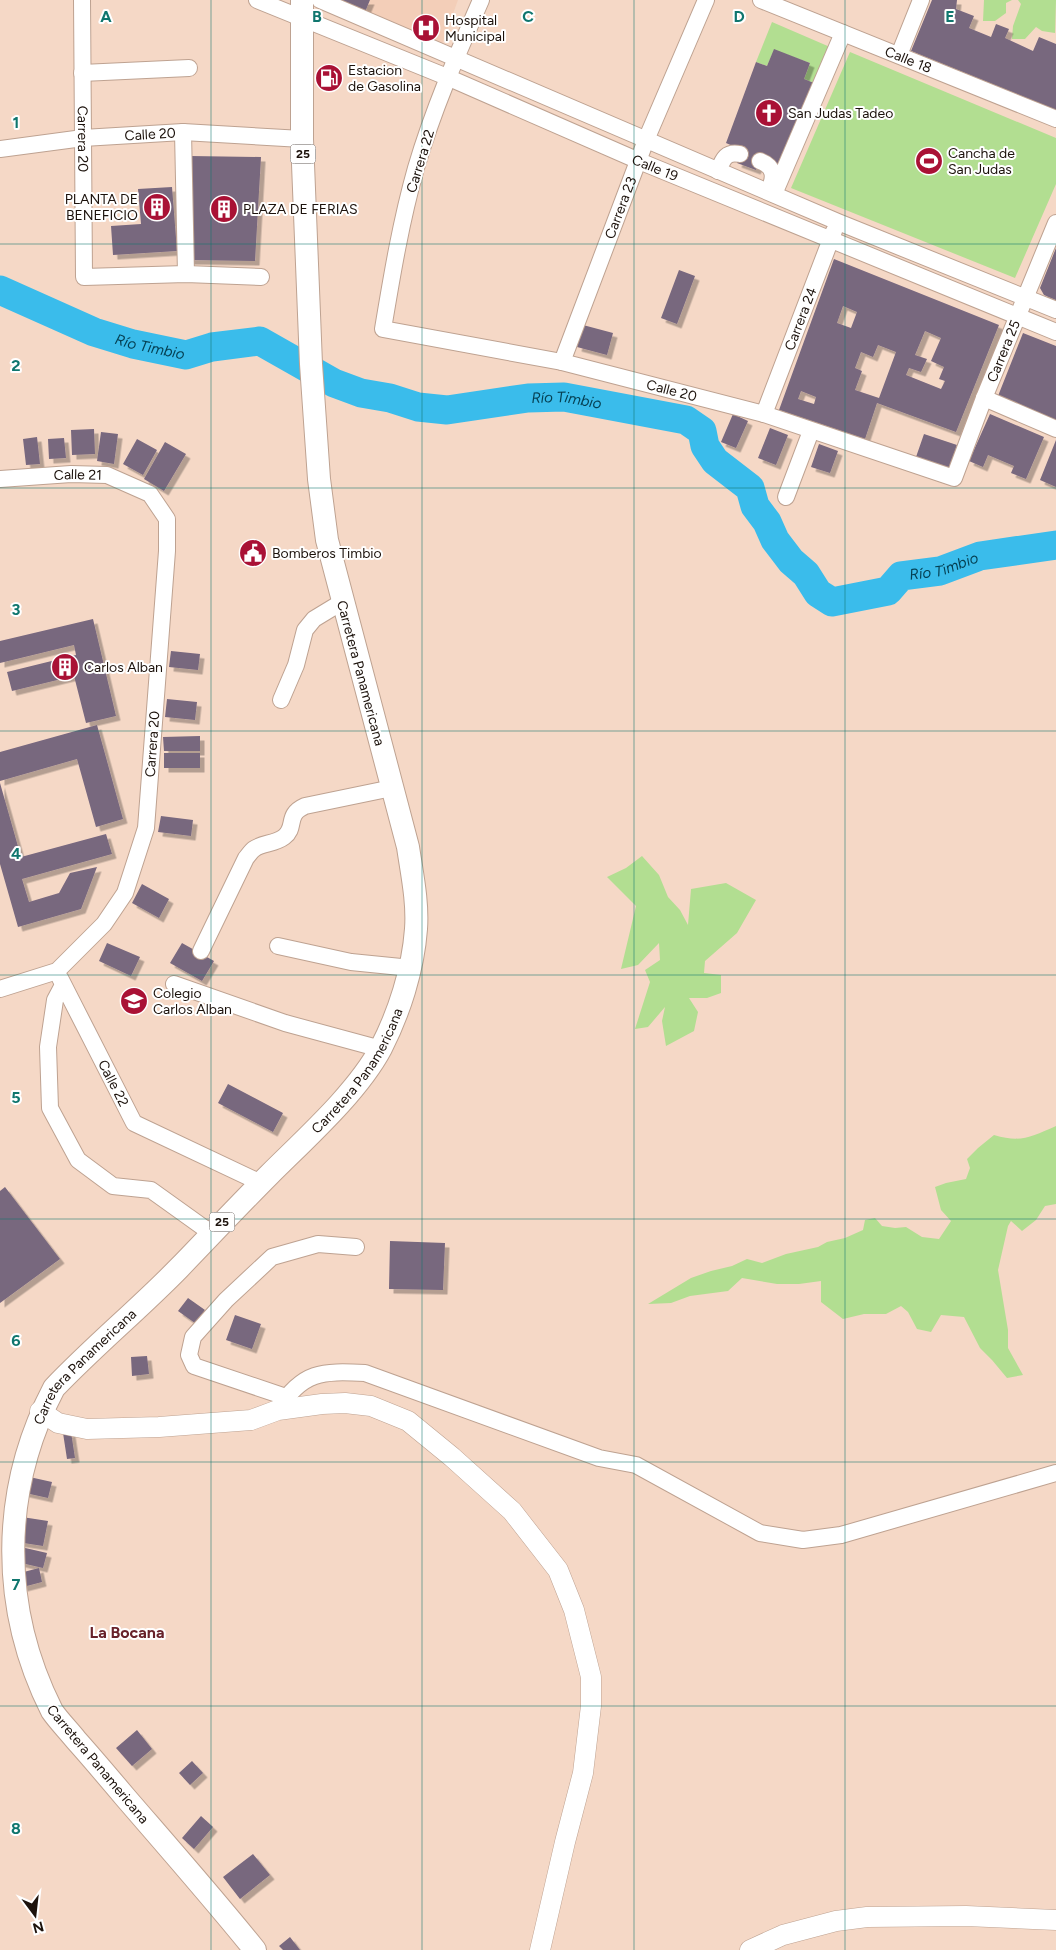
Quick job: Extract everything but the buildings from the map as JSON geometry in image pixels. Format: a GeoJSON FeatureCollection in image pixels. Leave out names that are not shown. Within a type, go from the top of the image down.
{"type":"FeatureCollection","features":[{"type":"Feature","properties":{"kind":"highway","name":"Carretera Panamericana"},"geometry":{"type":"LineString","coordinates":[[255,1950],[52,1712],[19,1652],[6,1612],[1,1572],[4,1528],[12,1480],[40,1411],[54,1388],[180,1267],[358,1083],[381,1049],[411,968],[416,929],[415,888],[408,847],[327,540],[319,479],[311,364],[302,139],[302,10]]}},
{"type":"Feature","properties":{"kind":"main road"},"geometry":{"type":"LineString","coordinates":[[40,1411],[58,1423],[87,1429],[159,1427],[251,1420],[282,1403],[345,1403],[371,1406],[408,1421],[452,1457],[512,1511],[558,1570],[574,1610],[591,1677],[591,1706],[583,1773],[564,1842],[540,1950]]}},
{"type":"Feature","properties":{"kind":"main road"},"geometry":{"type":"LineString","coordinates":[[750,1950],[783,1935],[836,1921],[867,1917],[966,1916],[1056,1920]]}},
{"type":"Feature","properties":{"kind":"street","name":"Carrera 20"},"geometry":{"type":"LineString","coordinates":[[82,0],[84,277],[186,274]]}},
{"type":"Feature","properties":{"kind":"street","name":"Calle 19"},"geometry":{"type":"LineString","coordinates":[[257,0],[302,10],[447,77],[639,161],[1056,332]]}},
{"type":"Feature","properties":{"kind":"street","name":"Calle 19"},"geometry":{"type":"LineString","coordinates":[[320,0],[838,222],[1056,310]]}},
{"type":"Feature","properties":{"kind":"street","name":"Carrera 22"},"geometry":{"type":"LineString","coordinates":[[383,329],[397,246],[414,176],[447,77],[481,0]]}},
{"type":"Feature","properties":{"kind":"street","name":"Carrera 23"},"geometry":{"type":"LineString","coordinates":[[562,362],[646,140],[706,0]]}},
{"type":"Feature","properties":{"kind":"street","name":"Calle 18"},"geometry":{"type":"LineString","coordinates":[[762,0],[1056,120]]}},
{"type":"Feature","properties":{"kind":"street"},"geometry":{"type":"LineString","coordinates":[[898,55],[921,0]]}},
{"type":"Feature","properties":{"kind":"street"},"geometry":{"type":"LineString","coordinates":[[771,193],[843,33]]}},
{"type":"Feature","properties":{"kind":"street"},"geometry":{"type":"LineString","coordinates":[[82,73],[189,68]]}},
{"type":"Feature","properties":{"kind":"street"},"geometry":{"type":"LineString","coordinates":[[183,132],[186,274],[261,277]]}},
{"type":"Feature","properties":{"kind":"street","name":"Calle 20"},"geometry":{"type":"LineString","coordinates":[[0,148],[83,138],[183,132],[302,139]]}},
{"type":"Feature","properties":{"kind":"street"},"geometry":{"type":"LineString","coordinates":[[718,171],[724,157],[733,153],[740,154]]}},
{"type":"Feature","properties":{"kind":"street"},"geometry":{"type":"LineString","coordinates":[[760,161],[770,166],[773,173],[771,193]]}},
{"type":"Feature","properties":{"kind":"street","name":"Carrera 24"},"geometry":{"type":"LineString","coordinates":[[764,414],[838,222]]}},
{"type":"Feature","properties":{"kind":"street","name":"Carrera 25"},"geometry":{"type":"LineString","coordinates":[[954,478],[1017,315],[1056,223]]}},
{"type":"Feature","properties":{"kind":"street","name":"Calle 20"},"geometry":{"type":"LineString","coordinates":[[383,329],[562,362],[764,414],[954,478]]}},
{"type":"Feature","properties":{"kind":"street"},"geometry":{"type":"LineString","coordinates":[[984,398],[1056,429]]}},
{"type":"Feature","properties":{"kind":"street"},"geometry":{"type":"LineString","coordinates":[[786,498],[811,431]]}},
{"type":"Feature","properties":{"kind":"street","name":"Calle 21"},"geometry":{"type":"LineString","coordinates":[[0,479],[70,474],[107,475],[150,494]]}},
{"type":"Feature","properties":{"kind":"street","name":"Carrera 20"},"geometry":{"type":"LineString","coordinates":[[60,978],[104,924],[125,893],[146,828],[167,551],[167,519],[150,494]]}},
{"type":"Feature","properties":{"kind":"street"},"geometry":{"type":"LineString","coordinates":[[281,700],[296,665],[305,630],[314,620],[342,602]]}},
{"type":"Feature","properties":{"kind":"street"},"geometry":{"type":"LineString","coordinates":[[201,951],[246,858],[254,849],[284,837],[289,831],[291,820],[296,810],[305,806],[392,788]]}},
{"type":"Feature","properties":{"kind":"street"},"geometry":{"type":"LineString","coordinates":[[278,946],[351,962],[411,968]]}},
{"type":"Feature","properties":{"kind":"street"},"geometry":{"type":"LineString","coordinates":[[2,985],[60,978],[48,1047],[50,1108],[78,1160],[113,1186],[150,1190],[211,1233]]}},
{"type":"Feature","properties":{"kind":"street","name":"Calle 22"},"geometry":{"type":"LineString","coordinates":[[60,978],[134,1123],[261,1183]]}},
{"type":"Feature","properties":{"kind":"street"},"geometry":{"type":"LineString","coordinates":[[174,984],[285,1022],[381,1049]]}},
{"type":"Feature","properties":{"kind":"street"},"geometry":{"type":"LineString","coordinates":[[356,1246],[318,1244],[272,1257],[226,1300],[193,1337],[188,1355],[194,1366],[282,1403],[296,1386],[314,1376],[332,1372],[364,1373],[599,1458],[636,1465],[760,1533],[803,1540],[841,1535],[1056,1473]]}},
{"type":"Feature","properties":{"kind":"shaded area","name":"Hospital Municipal"},"geometry":{"type":"Polygon","coordinates":[[[370,0],[458,0],[442,44],[365,12],[370,0]]]}},
{"type":"Feature","properties":{"kind":"green space"},"geometry":{"type":"Polygon","coordinates":[[[984,0],[1012,0],[1006,3],[1006,13],[995,21],[983,21],[984,0]]]}},
{"type":"Feature","properties":{"kind":"green space"},"geometry":{"type":"Polygon","coordinates":[[[1018,0],[1056,0],[1055,33],[1042,31],[1036,27],[1025,39],[1012,39],[1013,26],[1021,4],[1018,0]]]}},
{"type":"Feature","properties":{"kind":"green space"},"geometry":{"type":"Polygon","coordinates":[[[772,22],[830,47],[814,83],[804,79],[810,63],[774,50],[767,66],[756,62],[772,22]]]}},
{"type":"Feature","properties":{"kind":"green space","name":"Cancha de San Judas"},"geometry":{"type":"Polygon","coordinates":[[[850,52],[1056,138],[1056,184],[1015,278],[791,188],[850,52]]]}},
{"type":"Feature","properties":{"kind":"green space"},"geometry":{"type":"Polygon","coordinates":[[[642,856],[659,875],[668,897],[680,910],[688,925],[691,889],[726,883],[756,900],[737,933],[705,961],[704,973],[721,975],[721,993],[707,998],[689,998],[698,1012],[694,1031],[666,1046],[662,1021],[665,1007],[648,1027],[635,1029],[650,982],[645,970],[660,960],[659,943],[638,965],[621,969],[636,906],[607,877],[626,868],[642,856]]]}},
{"type":"Feature","properties":{"kind":"green space"},"geometry":{"type":"Polygon","coordinates":[[[1056,1126],[1056,1204],[1045,1206],[1036,1220],[1022,1231],[1011,1221],[1008,1226],[998,1270],[1008,1330],[1008,1348],[1023,1375],[1007,1378],[980,1348],[964,1317],[941,1315],[931,1332],[917,1329],[908,1312],[901,1306],[886,1314],[864,1314],[843,1319],[821,1302],[821,1281],[777,1284],[742,1278],[728,1291],[690,1296],[671,1303],[648,1304],[691,1278],[711,1271],[732,1266],[747,1259],[762,1263],[786,1254],[818,1247],[827,1242],[845,1238],[863,1230],[865,1220],[875,1218],[882,1226],[906,1227],[922,1237],[939,1239],[951,1221],[941,1210],[935,1187],[966,1179],[970,1168],[967,1159],[994,1135],[1012,1139],[1026,1138],[1056,1126]]]}},
{"type":"Feature","properties":{"kind":"waterway","name":"Río Timbio"},"geometry":{"type":"LineString","coordinates":[[0,290],[94,332],[133,344],[186,355],[212,347],[260,341],[334,383],[361,393],[390,398],[418,407],[447,410],[528,398],[564,397],[686,420],[702,431],[705,446],[715,461],[750,488],[755,506],[767,522],[775,540],[791,561],[806,574],[818,593],[832,602],[888,591],[901,576],[940,571],[980,556],[1056,545]]}},
{"type":"Feature","properties":{"kind":"place","name":"Hospital Municipal"},"geometry":{"type":"Point","coordinates":[426,28]}},
{"type":"Feature","properties":{"kind":"place","name":"Estacion de Gasolina"},"geometry":{"type":"Point","coordinates":[329,78]}},
{"type":"Feature","properties":{"kind":"place","name":"San Judas Tadeo"},"geometry":{"type":"Point","coordinates":[769,113]}},
{"type":"Feature","properties":{"kind":"place","name":"Cancha de San Judas"},"geometry":{"type":"Point","coordinates":[929,161]}},
{"type":"Feature","properties":{"kind":"place","name":"PLANTA DE BENEFICIO"},"geometry":{"type":"Point","coordinates":[157,207]}},
{"type":"Feature","properties":{"kind":"place","name":"PLAZA DE FERIAS"},"geometry":{"type":"Point","coordinates":[224,209]}},
{"type":"Feature","properties":{"kind":"place","name":"Bomberos Timbio"},"geometry":{"type":"Point","coordinates":[253,553]}},
{"type":"Feature","properties":{"kind":"place","name":"Carlos Alban"},"geometry":{"type":"Point","coordinates":[65,667]}},
{"type":"Feature","properties":{"kind":"place","name":"Colegio Carlos Alban"},"geometry":{"type":"Point","coordinates":[134,1001]}},
{"type":"Feature","properties":{"kind":"district","name":"La Bocana"},"geometry":{"type":"Point","coordinates":[127,1632]}}]}
